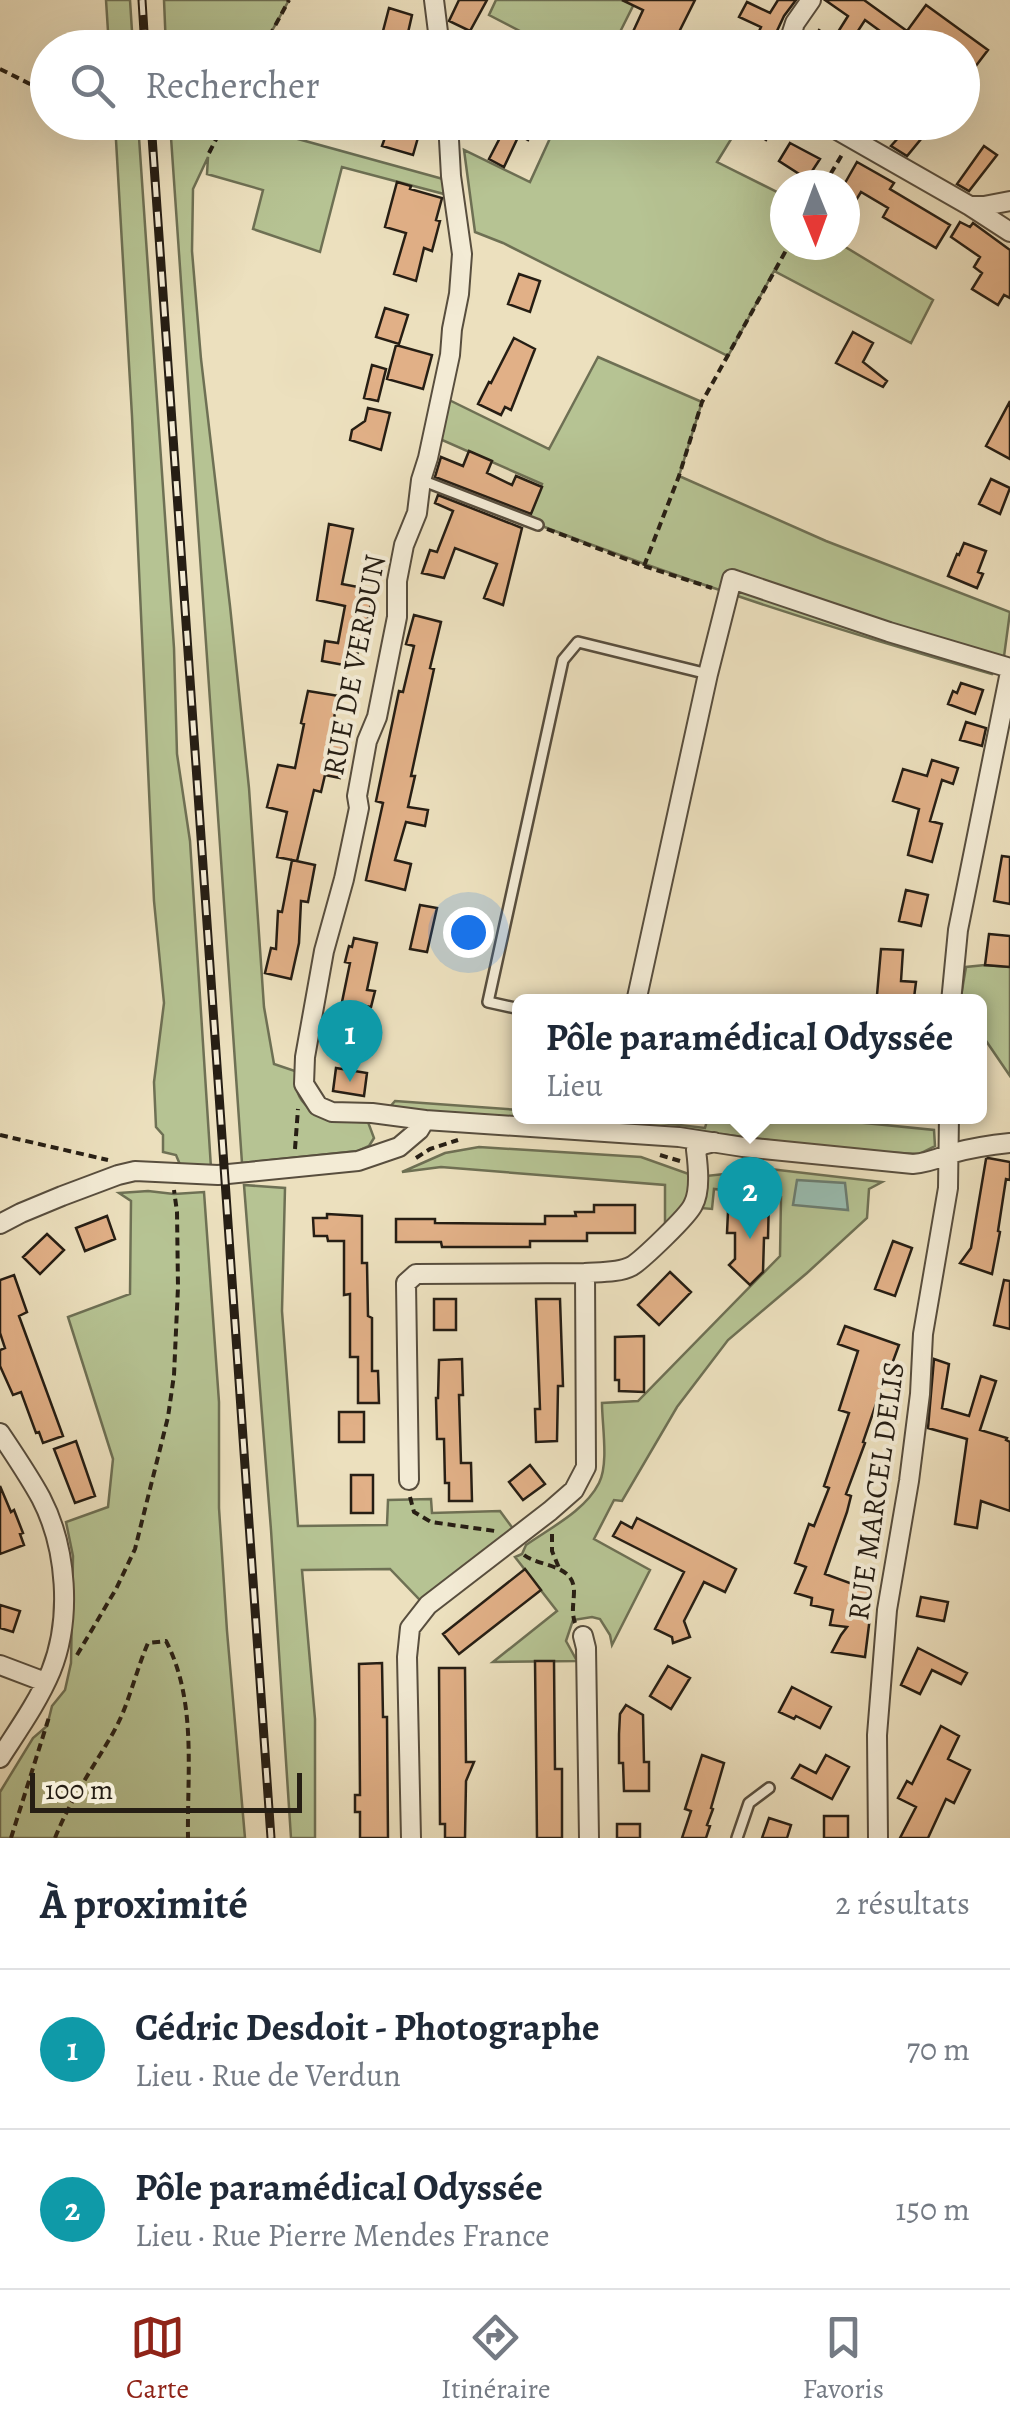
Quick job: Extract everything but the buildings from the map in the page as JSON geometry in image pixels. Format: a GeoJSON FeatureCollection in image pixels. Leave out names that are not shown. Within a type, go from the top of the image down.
{"type":"FeatureCollection","features":[{"type":"Feature","properties":{"kind":"street"},"geometry":{"type":"LineString","coordinates":[[434,0],[438,30]]}},
{"type":"Feature","properties":{"kind":"street"},"geometry":{"type":"LineString","coordinates":[[793,30],[810,0]]}},
{"type":"Feature","properties":{"kind":"street","name":"RUE DE VERDUN"},"geometry":{"type":"LineString","coordinates":[[304,1084],[305,1057],[324,952],[344,879],[359,808],[356,796],[366,741],[377,717],[396,617],[397,580],[404,545],[417,513],[460,294],[462,254],[449,140]]}},
{"type":"Feature","properties":{"kind":"street"},"geometry":{"type":"LineString","coordinates":[[850,140],[1010,232]]}},
{"type":"Feature","properties":{"kind":"street"},"geometry":{"type":"LineString","coordinates":[[970,206],[1010,201]]}},
{"type":"Feature","properties":{"kind":"street"},"geometry":{"type":"LineString","coordinates":[[638,994],[732,579],[1010,670],[958,930],[953,994]]}},
{"type":"Feature","properties":{"kind":"street"},"geometry":{"type":"LineString","coordinates":[[304,1084],[318,1106],[332,1112],[512,1124]]}},
{"type":"Feature","properties":{"kind":"street"},"geometry":{"type":"LineString","coordinates":[[0,1224],[21,1212],[135,1171],[243,1174],[358,1161],[399,1147],[426,1120]]}},
{"type":"Feature","properties":{"kind":"street"},"geometry":{"type":"LineString","coordinates":[[520,1124],[615,1128],[743,1147],[913,1164],[984,1145],[1010,1143]]}},
{"type":"Feature","properties":{"kind":"street","name":"RUE MARCEL DELIS"},"geometry":{"type":"LineString","coordinates":[[878,1838],[877,1736],[887,1610],[909,1482],[923,1334],[936,1247],[944,1224],[949,1124]]}},
{"type":"Feature","properties":{"kind":"street"},"geometry":{"type":"LineString","coordinates":[[615,1128],[697,1158],[743,1147]]}},
{"type":"Feature","properties":{"kind":"street"},"geometry":{"type":"LineString","coordinates":[[409,1480],[406,1283],[416,1274],[586,1273],[633,1265],[693,1206],[697,1158],[702,1145],[716,1141]]}},
{"type":"Feature","properties":{"kind":"street"},"geometry":{"type":"LineString","coordinates":[[411,1838],[407,1657],[410,1628],[428,1604],[574,1490],[586,1467],[586,1273]]}},
{"type":"Feature","properties":{"kind":"street"},"geometry":{"type":"LineString","coordinates":[[0,1433],[41,1498],[53,1526],[64,1598],[58,1648],[49,1676],[0,1758]]}},
{"type":"Feature","properties":{"kind":"street"},"geometry":{"type":"LineString","coordinates":[[583,1636],[589,1838]]}},
{"type":"Feature","properties":{"kind":"street"},"geometry":{"type":"LineString","coordinates":[[0,1666],[49,1676]]}},
{"type":"Feature","properties":{"kind":"lane"},"geometry":{"type":"LineString","coordinates":[[421,480],[538,526]]}},
{"type":"Feature","properties":{"kind":"lane"},"geometry":{"type":"LineString","coordinates":[[512,1007],[488,1002],[563,660],[578,642],[708,674]]}},
{"type":"Feature","properties":{"kind":"lane"},"geometry":{"type":"LineString","coordinates":[[737,1838],[749,1803],[769,1788]]}},
{"type":"Feature","properties":{"kind":"path"},"geometry":{"type":"LineString","coordinates":[[273,30],[289,0]]}},
{"type":"Feature","properties":{"kind":"path"},"geometry":{"type":"LineString","coordinates":[[0,69],[30,84]]}},
{"type":"Feature","properties":{"kind":"path"},"geometry":{"type":"LineString","coordinates":[[209,153],[215,140]]}},
{"type":"Feature","properties":{"kind":"path"},"geometry":{"type":"LineString","coordinates":[[833,170],[848,140]]}},
{"type":"Feature","properties":{"kind":"path"},"geometry":{"type":"LineString","coordinates":[[644,566],[702,402],[781,260]]}},
{"type":"Feature","properties":{"kind":"path"},"geometry":{"type":"LineString","coordinates":[[296,1166],[298,1105],[294,1094],[304,1084]]}},
{"type":"Feature","properties":{"kind":"path"},"geometry":{"type":"LineString","coordinates":[[0,1135],[120,1162],[125,1173]]}},
{"type":"Feature","properties":{"kind":"path"},"geometry":{"type":"LineString","coordinates":[[413,1160],[460,1140]]}},
{"type":"Feature","properties":{"kind":"path"},"geometry":{"type":"LineString","coordinates":[[654,1153],[697,1158]]}},
{"type":"Feature","properties":{"kind":"path"},"geometry":{"type":"LineString","coordinates":[[72,1664],[135,1548],[168,1418],[178,1288],[172,1174]]}},
{"type":"Feature","properties":{"kind":"path"},"geometry":{"type":"LineString","coordinates":[[550,1511],[554,1525],[552,1551],[559,1568]]}},
{"type":"Feature","properties":{"kind":"path"},"geometry":{"type":"LineString","coordinates":[[55,1838],[83,1778],[130,1698],[148,1643],[166,1641],[176,1661],[187,1717],[188,1838]]}},
{"type":"Feature","properties":{"kind":"path"},"geometry":{"type":"LineString","coordinates":[[11,1838],[52,1706],[49,1676]]}},
{"type":"Feature","properties":{"kind":"green space"},"geometry":{"type":"Polygon","coordinates":[[[106,0],[130,0],[132,30],[108,30],[106,0]]]}},
{"type":"Feature","properties":{"kind":"green space"},"geometry":{"type":"Polygon","coordinates":[[[164,0],[289,0],[272,30],[165,30],[164,0]]]}},
{"type":"Feature","properties":{"kind":"green space"},"geometry":{"type":"Polygon","coordinates":[[[496,0],[636,0],[621,30],[518,30],[489,15],[496,0]]]}},
{"type":"Feature","properties":{"kind":"green space"},"geometry":{"type":"Polygon","coordinates":[[[116,140],[139,140],[174,648],[177,754],[190,841],[211,1168],[181,1167],[176,1155],[163,1152],[163,1135],[156,1127],[154,1082],[164,1003],[154,901],[116,140]]]}},
{"type":"Feature","properties":{"kind":"green space"},"geometry":{"type":"Polygon","coordinates":[[[171,140],[302,140],[443,179],[444,194],[342,167],[320,252],[253,229],[263,190],[207,174],[208,157],[193,189],[192,251],[201,359],[249,788],[264,1007],[274,1064],[298,1072],[300,1098],[307,1106],[330,1117],[368,1122],[374,1138],[369,1146],[358,1151],[242,1163],[171,140]]]}},
{"type":"Feature","properties":{"kind":"green space"},"geometry":{"type":"Polygon","coordinates":[[[549,140],[731,140],[717,162],[770,188],[770,260],[860,260],[860,256],[933,300],[911,343],[774,271],[728,356],[475,232],[464,150],[530,182],[549,140]]]}},
{"type":"Feature","properties":{"kind":"green space"},"geometry":{"type":"Polygon","coordinates":[[[598,357],[702,402],[679,476],[826,541],[1010,612],[1003,664],[992,674],[874,640],[699,583],[526,520],[542,484],[433,436],[441,396],[549,449],[598,357]]]}},
{"type":"Feature","properties":{"kind":"green space"},"geometry":{"type":"Polygon","coordinates":[[[966,967],[1010,967],[1010,1076],[987,1042],[987,994],[961,994],[966,967]]]}},
{"type":"Feature","properties":{"kind":"green space"},"geometry":{"type":"Polygon","coordinates":[[[395,1101],[512,1109],[512,1118],[389,1108],[395,1101]]]}},
{"type":"Feature","properties":{"kind":"green space"},"geometry":{"type":"Polygon","coordinates":[[[590,1124],[705,1128],[706,1124],[874,1124],[934,1130],[935,1146],[919,1154],[859,1151],[590,1124]]]}},
{"type":"Feature","properties":{"kind":"green space"},"geometry":{"type":"Polygon","coordinates":[[[479,1147],[641,1157],[697,1177],[770,1169],[882,1182],[869,1189],[867,1218],[728,1340],[677,1407],[622,1501],[614,1500],[594,1539],[650,1570],[612,1645],[600,1619],[573,1620],[566,1641],[577,1661],[493,1662],[557,1611],[515,1557],[576,1510],[599,1483],[604,1455],[602,1403],[638,1401],[780,1256],[781,1197],[714,1189],[712,1209],[701,1208],[665,1224],[665,1185],[441,1167],[402,1172],[445,1153],[479,1147]]]}},
{"type":"Feature","properties":{"kind":"green space"},"geometry":{"type":"Polygon","coordinates":[[[244,1185],[285,1188],[282,1311],[298,1526],[387,1525],[388,1500],[431,1499],[432,1513],[500,1511],[514,1530],[420,1600],[390,1569],[302,1570],[315,1719],[315,1838],[291,1838],[244,1185]]]}},
{"type":"Feature","properties":{"kind":"green space"},"geometry":{"type":"Polygon","coordinates":[[[204,1192],[219,1402],[219,1508],[245,1838],[0,1838],[0,1792],[33,1738],[47,1726],[52,1706],[65,1690],[71,1663],[73,1556],[66,1522],[108,1507],[113,1459],[68,1317],[130,1294],[131,1201],[119,1193],[204,1192]]]}},
{"type":"Feature","properties":{"kind":"water"},"geometry":{"type":"Polygon","coordinates":[[[797,1180],[845,1183],[848,1210],[793,1205],[797,1180]]]}},
{"type":"Feature","properties":{"kind":"railway"},"geometry":{"type":"LineString","coordinates":[[142,0],[144,30]]}},
{"type":"Feature","properties":{"kind":"railway"},"geometry":{"type":"LineString","coordinates":[[152,140],[271,1838]]}},
{"type":"Feature","properties":{"kind":"place","name":"Cédric Desdoit - Photographe"},"geometry":{"type":"Point","coordinates":[350,1082]}},
{"type":"Feature","properties":{"kind":"place","name":"Pôle paramédical Odyssée"},"geometry":{"type":"Point","coordinates":[750,1239]}}]}
